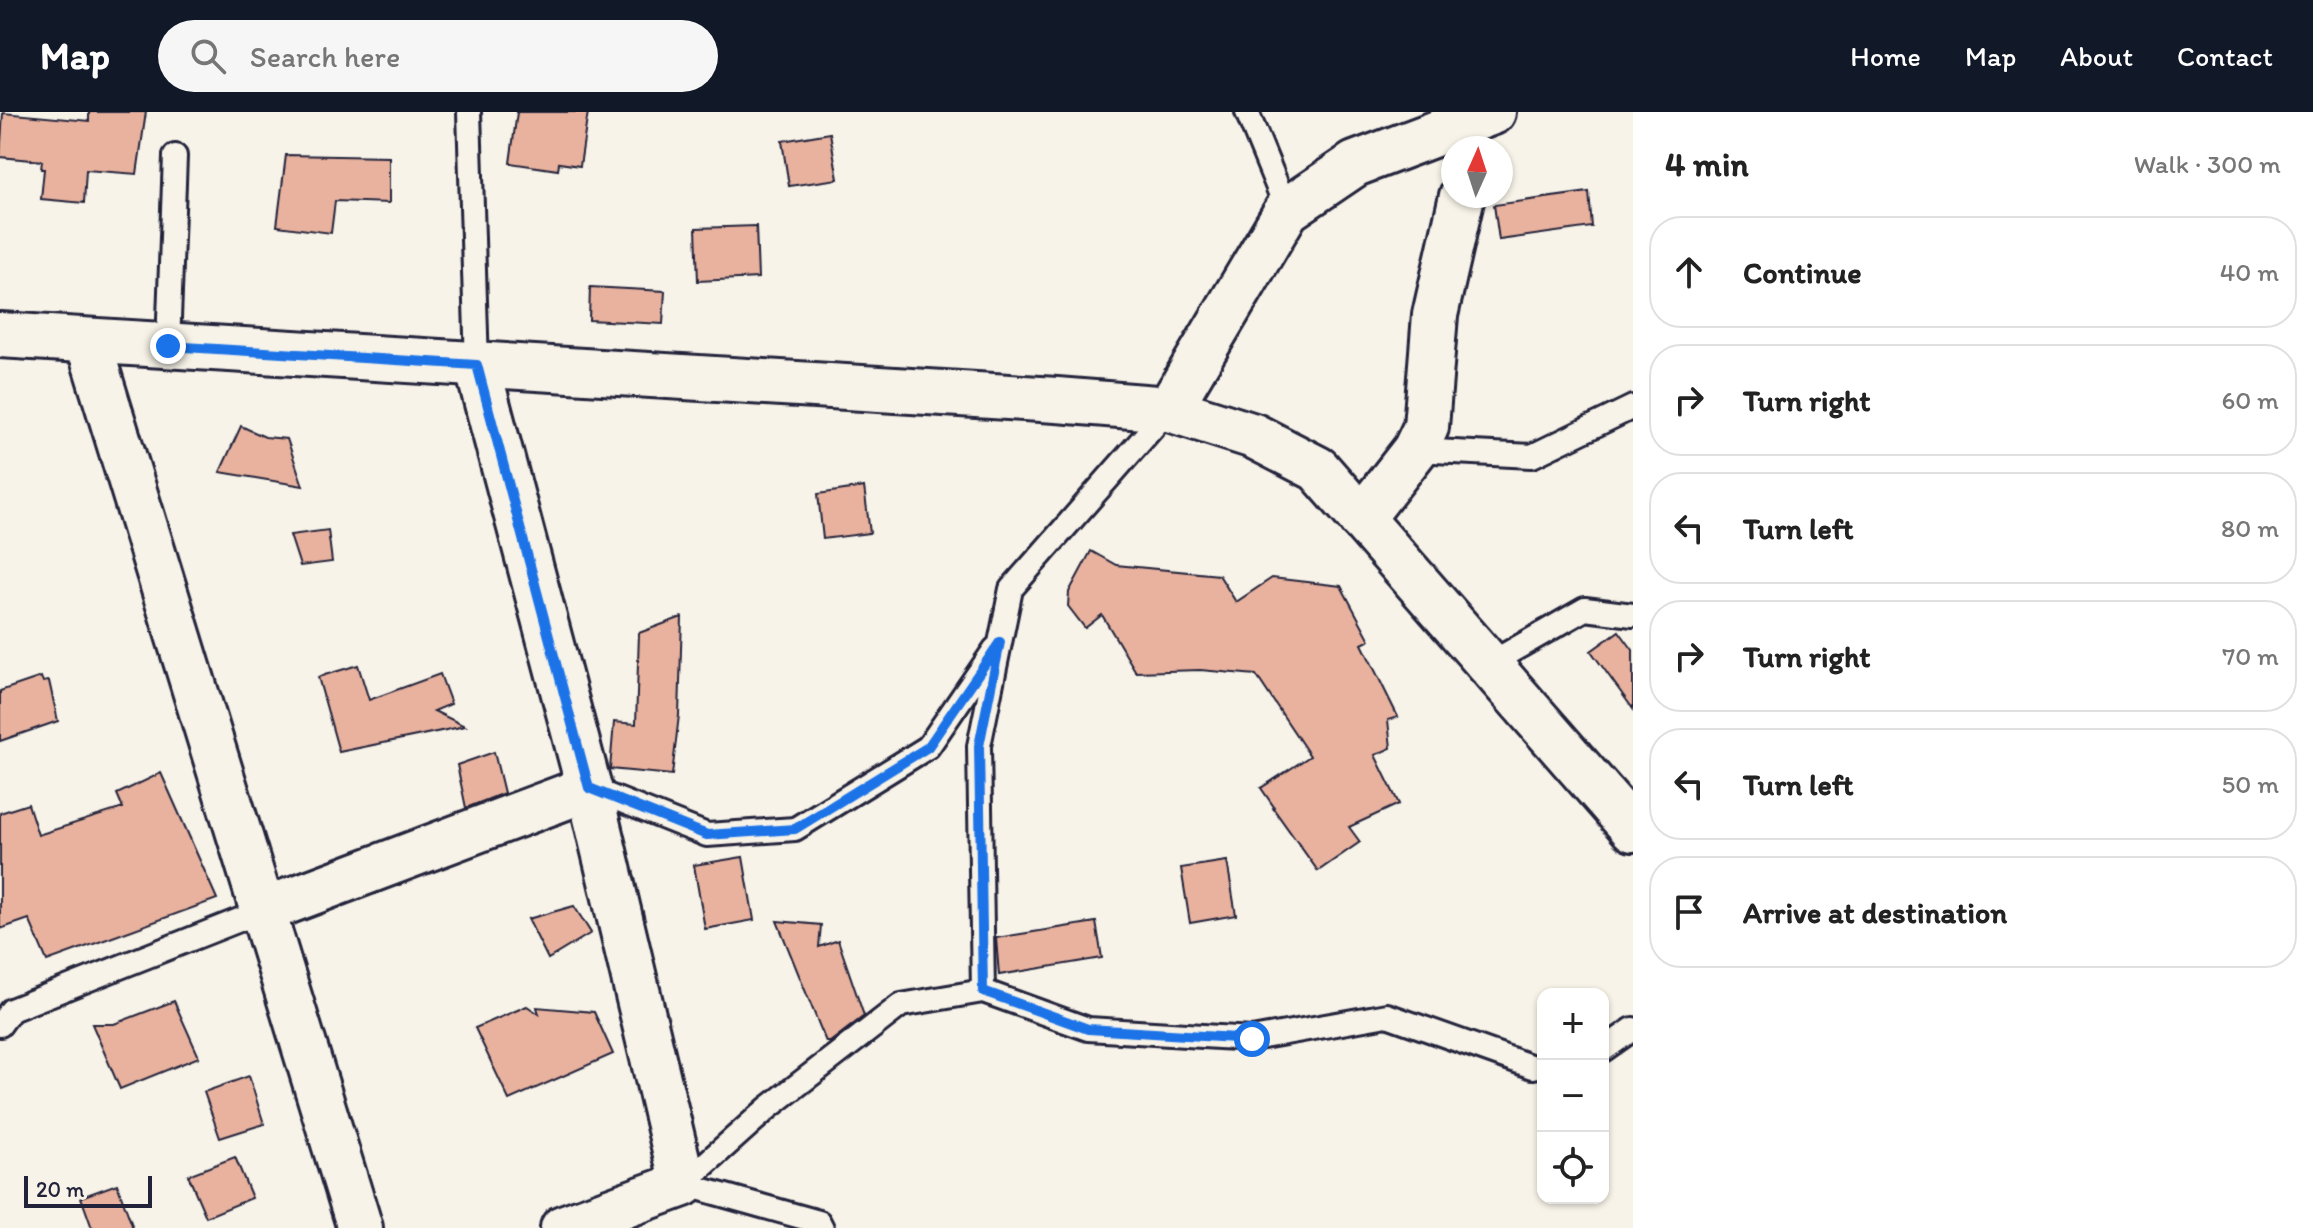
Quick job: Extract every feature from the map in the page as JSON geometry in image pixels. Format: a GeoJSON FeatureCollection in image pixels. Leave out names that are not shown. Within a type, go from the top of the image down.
{"type":"FeatureCollection","features":[{"type":"Feature","properties":{"kind":"street"},"geometry":{"type":"LineString","coordinates":[[1169,409],[1287,210],[1355,164],[1482,122]]}},
{"type":"Feature","properties":{"kind":"street"},"geometry":{"type":"LineString","coordinates":[[1361,519],[1415,450],[1426,427],[1435,315],[1459,208]]}},
{"type":"Feature","properties":{"kind":"street"},"geometry":{"type":"LineString","coordinates":[[0,335],[1169,409],[1254,436],[1318,469],[1633,829]]}},
{"type":"Feature","properties":{"kind":"street"},"geometry":{"type":"LineString","coordinates":[[88,341],[360,1228]]}},
{"type":"Feature","properties":{"kind":"street"},"geometry":{"type":"LineString","coordinates":[[477,365],[589,788],[683,1184],[563,1228]]}},
{"type":"Feature","properties":{"kind":"street"},"geometry":{"type":"LineString","coordinates":[[262,911],[589,788]]}},
{"type":"Feature","properties":{"kind":"lane"},"geometry":{"type":"LineString","coordinates":[[469,112],[477,365]]}},
{"type":"Feature","properties":{"kind":"lane"},"geometry":{"type":"LineString","coordinates":[[1247,112],[1287,210]]}},
{"type":"Feature","properties":{"kind":"lane"},"geometry":{"type":"LineString","coordinates":[[168,346],[175,156]]}},
{"type":"Feature","properties":{"kind":"lane"},"geometry":{"type":"LineString","coordinates":[[1415,450],[1532,456],[1633,407]]}},
{"type":"Feature","properties":{"kind":"lane"},"geometry":{"type":"LineString","coordinates":[[983,991],[979,746],[1011,589],[1169,409]]}},
{"type":"Feature","properties":{"kind":"lane"},"geometry":{"type":"LineString","coordinates":[[1489,664],[1585,609],[1633,615]]}},
{"type":"Feature","properties":{"kind":"lane"},"geometry":{"type":"LineString","coordinates":[[589,788],[707,835],[795,829],[928,747],[1000,642]]}},
{"type":"Feature","properties":{"kind":"lane"},"geometry":{"type":"LineString","coordinates":[[0,1025],[11,1010],[262,911]]}},
{"type":"Feature","properties":{"kind":"lane"},"geometry":{"type":"LineString","coordinates":[[683,1184],[768,1108],[901,1005],[983,991],[1088,1029],[1252,1039],[1387,1015],[1537,1066]]}},
{"type":"Feature","properties":{"kind":"lane"},"geometry":{"type":"LineString","coordinates":[[1609,1046],[1633,1029]]}},
{"type":"Feature","properties":{"kind":"lane"},"geometry":{"type":"LineString","coordinates":[[683,1184],[819,1222],[822,1228]]}},
{"type":"Feature","properties":{"kind":"building"},"geometry":{"type":"Polygon","coordinates":[[[89,112],[146,112],[137,174],[86,170],[84,203],[41,199],[42,161],[0,157],[3,113],[89,121],[89,112]]]}},
{"type":"Feature","properties":{"kind":"building"},"geometry":{"type":"Polygon","coordinates":[[[517,112],[588,112],[580,166],[559,163],[558,170],[510,163],[517,112]]]}},
{"type":"Feature","properties":{"kind":"building"},"geometry":{"type":"Polygon","coordinates":[[[830,133],[838,179],[789,186],[782,141],[830,133]]]}},
{"type":"Feature","properties":{"kind":"building"},"geometry":{"type":"Polygon","coordinates":[[[286,155],[389,157],[389,203],[335,201],[331,233],[277,226],[286,155]]]}},
{"type":"Feature","properties":{"kind":"building"},"geometry":{"type":"Polygon","coordinates":[[[1589,192],[1592,227],[1499,240],[1494,208],[1513,208],[1513,202],[1589,192]]]}},
{"type":"Feature","properties":{"kind":"building"},"geometry":{"type":"Polygon","coordinates":[[[756,226],[758,278],[698,281],[696,228],[756,226]]]}},
{"type":"Feature","properties":{"kind":"building"},"geometry":{"type":"Polygon","coordinates":[[[590,287],[665,291],[663,324],[589,320],[590,287]]]}},
{"type":"Feature","properties":{"kind":"building"},"geometry":{"type":"Polygon","coordinates":[[[241,426],[265,437],[287,439],[303,486],[220,472],[241,426]]]}},
{"type":"Feature","properties":{"kind":"building"},"geometry":{"type":"Polygon","coordinates":[[[864,487],[870,533],[823,539],[818,494],[864,487]]]}},
{"type":"Feature","properties":{"kind":"building"},"geometry":{"type":"Polygon","coordinates":[[[328,530],[332,562],[300,566],[290,535],[328,530]]]}},
{"type":"Feature","properties":{"kind":"building"},"geometry":{"type":"Polygon","coordinates":[[[1091,551],[1116,565],[1219,575],[1236,602],[1272,578],[1341,586],[1370,640],[1362,644],[1398,717],[1388,720],[1391,748],[1375,755],[1399,804],[1349,827],[1360,842],[1318,871],[1261,788],[1310,756],[1256,675],[1200,670],[1136,672],[1102,615],[1085,628],[1068,606],[1069,592],[1091,551]]]}},
{"type":"Feature","properties":{"kind":"building"},"geometry":{"type":"Polygon","coordinates":[[[682,617],[679,715],[672,775],[610,769],[614,722],[636,724],[639,633],[682,617]]]}},
{"type":"Feature","properties":{"kind":"building"},"geometry":{"type":"Polygon","coordinates":[[[1619,631],[1633,650],[1633,709],[1591,651],[1619,631]]]}},
{"type":"Feature","properties":{"kind":"building"},"geometry":{"type":"Polygon","coordinates":[[[358,665],[369,700],[440,674],[451,704],[434,711],[465,726],[339,752],[318,677],[358,665]]]}},
{"type":"Feature","properties":{"kind":"building"},"geometry":{"type":"Polygon","coordinates":[[[41,677],[43,682],[49,681],[58,721],[0,741],[0,691],[41,677]]]}},
{"type":"Feature","properties":{"kind":"building"},"geometry":{"type":"Polygon","coordinates":[[[494,752],[504,793],[466,808],[457,765],[494,752]]]}},
{"type":"Feature","properties":{"kind":"building"},"geometry":{"type":"Polygon","coordinates":[[[161,773],[217,899],[47,961],[29,919],[0,929],[0,813],[28,804],[38,835],[123,808],[117,794],[161,773]]]}},
{"type":"Feature","properties":{"kind":"building"},"geometry":{"type":"Polygon","coordinates":[[[743,857],[754,920],[705,929],[694,865],[743,857]]]}},
{"type":"Feature","properties":{"kind":"building"},"geometry":{"type":"Polygon","coordinates":[[[1227,861],[1236,915],[1190,923],[1181,868],[1227,861]]]}},
{"type":"Feature","properties":{"kind":"building"},"geometry":{"type":"Polygon","coordinates":[[[574,906],[591,933],[548,959],[528,919],[574,906]]]}},
{"type":"Feature","properties":{"kind":"building"},"geometry":{"type":"Polygon","coordinates":[[[777,921],[821,925],[819,947],[838,940],[864,1016],[830,1042],[826,1042],[777,921]]]}},
{"type":"Feature","properties":{"kind":"building"},"geometry":{"type":"Polygon","coordinates":[[[1096,922],[1102,958],[999,975],[996,938],[1096,922]]]}},
{"type":"Feature","properties":{"kind":"building"},"geometry":{"type":"Polygon","coordinates":[[[174,1001],[199,1057],[120,1089],[92,1024],[114,1024],[174,1001]]]}},
{"type":"Feature","properties":{"kind":"building"},"geometry":{"type":"Polygon","coordinates":[[[527,1006],[539,1014],[537,1007],[594,1012],[613,1054],[509,1100],[475,1028],[527,1006]]]}},
{"type":"Feature","properties":{"kind":"building"},"geometry":{"type":"Polygon","coordinates":[[[249,1076],[264,1124],[220,1138],[204,1092],[249,1076]]]}},
{"type":"Feature","properties":{"kind":"building"},"geometry":{"type":"Polygon","coordinates":[[[235,1157],[252,1198],[206,1217],[188,1175],[235,1157]]]}},
{"type":"Feature","properties":{"kind":"building"},"geometry":{"type":"Polygon","coordinates":[[[117,1184],[133,1228],[92,1228],[81,1197],[117,1184]]]}},
{"type":"Feature","properties":{"kind":"route"},"geometry":{"type":"LineString","coordinates":[[168,346],[477,365],[589,788],[707,835],[795,829],[928,747],[1000,642],[979,746],[983,991],[1088,1029],[1252,1039]]}}]}
